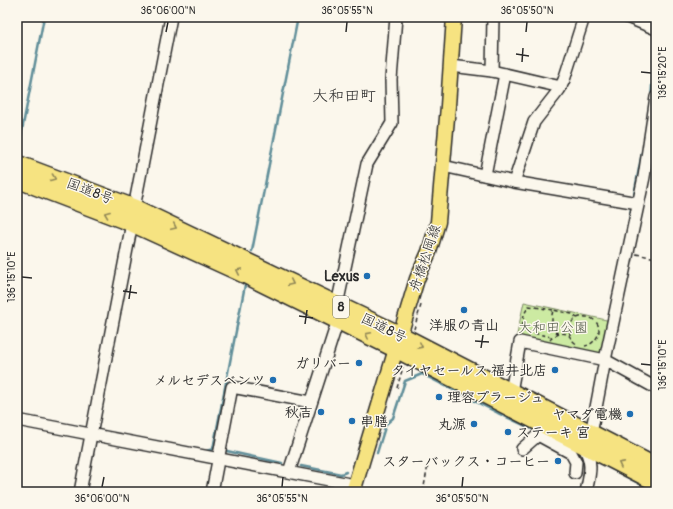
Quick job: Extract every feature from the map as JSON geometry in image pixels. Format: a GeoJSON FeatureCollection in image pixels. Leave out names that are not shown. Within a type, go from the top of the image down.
{"type":"FeatureCollection","features":[{"type":"Feature","properties":{"kind":"highway","name":"国道8号"},"geometry":{"type":"LineString","coordinates":[[17,164],[133,216],[246,275],[337,312],[586,439],[656,468]]}},
{"type":"Feature","properties":{"kind":"highway","name":"国道8号"},"geometry":{"type":"LineString","coordinates":[[17,179],[133,216]]}},
{"type":"Feature","properties":{"kind":"highway","name":"国道8号"},"geometry":{"type":"LineString","coordinates":[[398,342],[511,392],[656,482]]}},
{"type":"Feature","properties":{"kind":"main road","name":"舟橋松岡線"},"geometry":{"type":"LineString","coordinates":[[354,488],[417,279],[429,252],[438,222],[454,17]]}},
{"type":"Feature","properties":{"kind":"street"},"geometry":{"type":"LineString","coordinates":[[80,492],[171,17]]}},
{"type":"Feature","properties":{"kind":"street"},"geometry":{"type":"LineString","coordinates":[[289,472],[337,312],[367,164],[392,123],[391,79],[396,17]]}},
{"type":"Feature","properties":{"kind":"street"},"geometry":{"type":"LineString","coordinates":[[492,71],[493,17]]}},
{"type":"Feature","properties":{"kind":"street"},"geometry":{"type":"LineString","coordinates":[[514,182],[534,122],[559,90],[584,17]]}},
{"type":"Feature","properties":{"kind":"street"},"geometry":{"type":"LineString","coordinates":[[627,17],[656,29]]}},
{"type":"Feature","properties":{"kind":"street"},"geometry":{"type":"LineString","coordinates":[[451,66],[492,71],[560,87]]}},
{"type":"Feature","properties":{"kind":"street"},"geometry":{"type":"LineString","coordinates":[[485,175],[506,74]]}},
{"type":"Feature","properties":{"kind":"street"},"geometry":{"type":"LineString","coordinates":[[586,492],[591,470],[586,439],[605,360],[644,177],[656,96]]}},
{"type":"Feature","properties":{"kind":"street"},"geometry":{"type":"LineString","coordinates":[[443,166],[514,182],[638,203]]}},
{"type":"Feature","properties":{"kind":"street"},"geometry":{"type":"LineString","coordinates":[[511,392],[520,342],[605,360],[656,388]]}},
{"type":"Feature","properties":{"kind":"street"},"geometry":{"type":"LineString","coordinates":[[212,492],[232,387],[311,402]]}},
{"type":"Feature","properties":{"kind":"street"},"geometry":{"type":"LineString","coordinates":[[17,420],[289,472],[354,488]]}},
{"type":"Feature","properties":{"kind":"street"},"geometry":{"type":"LineString","coordinates":[[522,449],[538,435],[571,453],[576,462],[575,473]]}},
{"type":"Feature","properties":{"kind":"path"},"geometry":{"type":"LineString","coordinates":[[628,253],[656,258]]}},
{"type":"Feature","properties":{"kind":"path"},"geometry":{"type":"LineString","coordinates":[[552,337],[523,331],[524,314],[528,306],[572,314],[577,318]]}},
{"type":"Feature","properties":{"kind":"path"},"geometry":{"type":"LineString","coordinates":[[553,310],[552,327],[558,334]]}},
{"type":"Feature","properties":{"kind":"path"},"geometry":{"type":"LineString","coordinates":[[578,345],[572,341],[570,336],[570,326],[577,318],[586,316],[594,320],[599,332],[597,339],[590,345],[584,346]]}},
{"type":"Feature","properties":{"kind":"path"},"geometry":{"type":"LineString","coordinates":[[548,342],[552,337],[558,334],[567,334],[570,336]]}},
{"type":"Feature","properties":{"kind":"path"},"geometry":{"type":"LineString","coordinates":[[423,492],[428,465]]}},
{"type":"Feature","properties":{"kind":"green space","name":"大和田公園"},"geometry":{"type":"Polygon","coordinates":[[[524,302],[611,321],[603,353],[596,356],[516,339],[524,302]]]}},
{"type":"Feature","properties":{"kind":"waterway"},"geometry":{"type":"LineString","coordinates":[[17,156],[44,17]]}},
{"type":"Feature","properties":{"kind":"waterway"},"geometry":{"type":"LineString","coordinates":[[252,251],[298,17]]}},
{"type":"Feature","properties":{"kind":"waterway"},"geometry":{"type":"LineString","coordinates":[[615,17],[624,20]]}},
{"type":"Feature","properties":{"kind":"waterway"},"geometry":{"type":"LineString","coordinates":[[651,98],[656,35],[653,32]]}},
{"type":"Feature","properties":{"kind":"waterway"},"geometry":{"type":"LineString","coordinates":[[634,195],[642,152]]}},
{"type":"Feature","properties":{"kind":"waterway"},"geometry":{"type":"LineString","coordinates":[[629,222],[631,209]]}},
{"type":"Feature","properties":{"kind":"waterway"},"geometry":{"type":"LineString","coordinates":[[206,451],[213,449],[245,285]]}},
{"type":"Feature","properties":{"kind":"waterway"},"geometry":{"type":"LineString","coordinates":[[377,453],[386,424],[393,418],[405,381],[422,374],[537,431]]}},
{"type":"Feature","properties":{"kind":"waterway"},"geometry":{"type":"LineString","coordinates":[[227,451],[282,463]]}},
{"type":"Feature","properties":{"kind":"waterway"},"geometry":{"type":"LineString","coordinates":[[301,466],[341,474],[346,472]]}},
{"type":"Feature","properties":{"kind":"waterway"},"geometry":{"type":"LineString","coordinates":[[606,466],[655,492]]}},
{"type":"Feature","properties":{"kind":"place","name":"Lexus"},"geometry":{"type":"Point","coordinates":[367,276]}},
{"type":"Feature","properties":{"kind":"place","name":"洋服の青山"},"geometry":{"type":"Point","coordinates":[464,310]}},
{"type":"Feature","properties":{"kind":"place","name":"ガリバー"},"geometry":{"type":"Point","coordinates":[359,363]}},
{"type":"Feature","properties":{"kind":"place","name":"タイヤセールス 福井北店"},"geometry":{"type":"Point","coordinates":[555,370]}},
{"type":"Feature","properties":{"kind":"place","name":"メルセデスベンツ"},"geometry":{"type":"Point","coordinates":[273,380]}},
{"type":"Feature","properties":{"kind":"place","name":"理容プラージュ"},"geometry":{"type":"Point","coordinates":[439,397]}},
{"type":"Feature","properties":{"kind":"place","name":"秋吉"},"geometry":{"type":"Point","coordinates":[321,412]}},
{"type":"Feature","properties":{"kind":"place","name":"ヤマダ電機"},"geometry":{"type":"Point","coordinates":[630,414]}},
{"type":"Feature","properties":{"kind":"place","name":"串膳"},"geometry":{"type":"Point","coordinates":[352,421]}},
{"type":"Feature","properties":{"kind":"place","name":"丸源"},"geometry":{"type":"Point","coordinates":[474,424]}},
{"type":"Feature","properties":{"kind":"place","name":"ステーキ 宮"},"geometry":{"type":"Point","coordinates":[508,432]}},
{"type":"Feature","properties":{"kind":"place","name":"スターバックス・コーヒー"},"geometry":{"type":"Point","coordinates":[558,461]}},
{"type":"Feature","properties":{"kind":"district","name":"大和田町"},"geometry":{"type":"Point","coordinates":[344,96]}}]}
